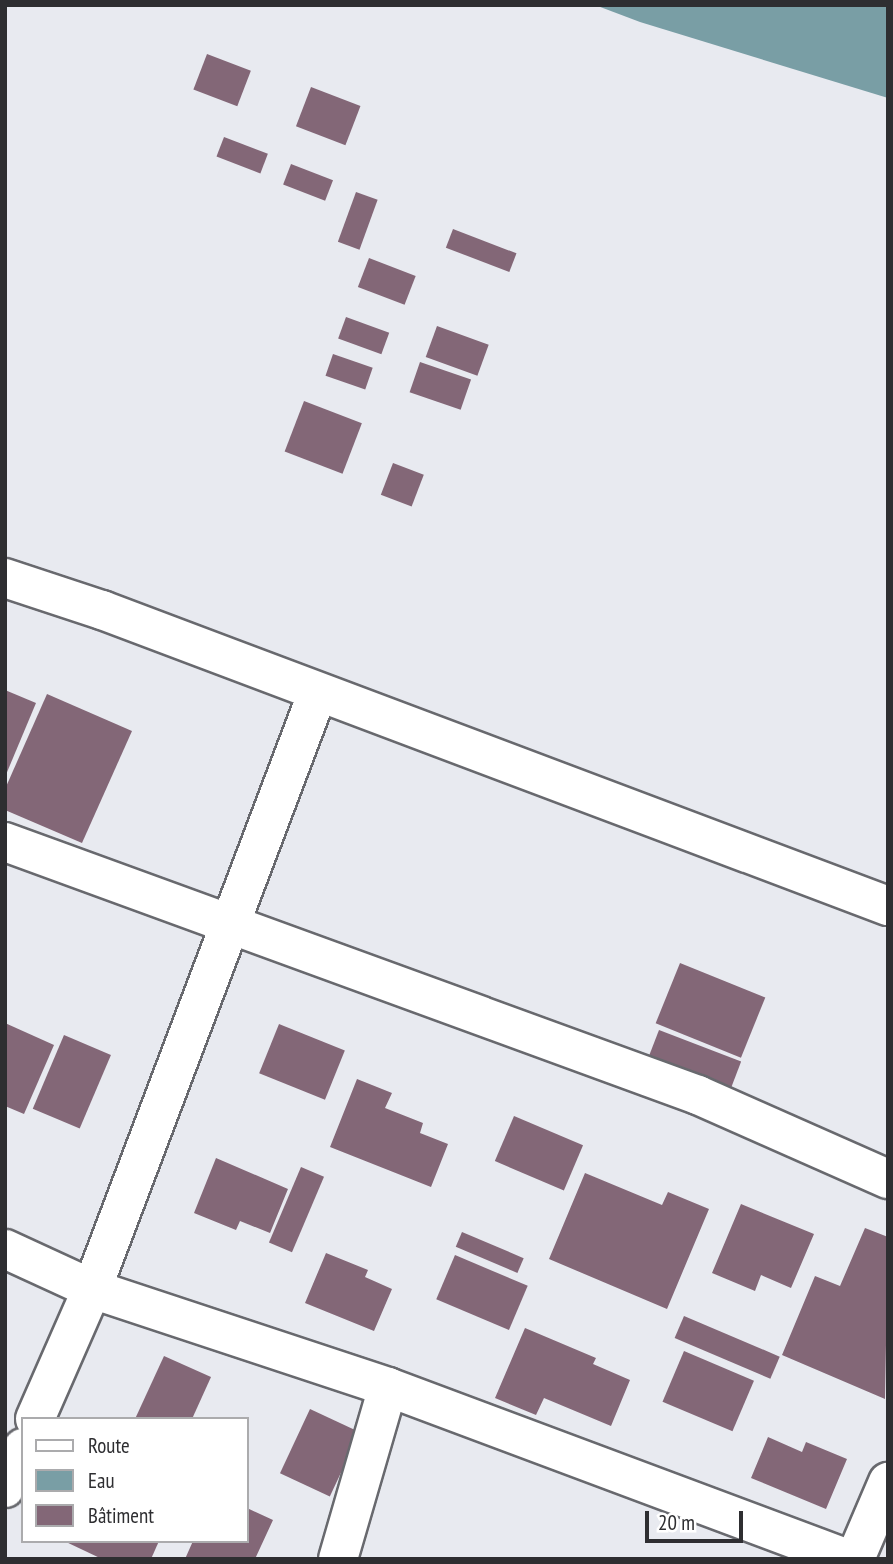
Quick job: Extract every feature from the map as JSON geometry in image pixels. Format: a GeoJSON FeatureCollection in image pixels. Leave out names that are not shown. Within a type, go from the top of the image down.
{"type":"FeatureCollection","features":[{"type":"Feature","properties":{"kind":"street"},"geometry":{"type":"LineString","coordinates":[[5,578],[318,692],[888,906]]}},
{"type":"Feature","properties":{"kind":"street"},"geometry":{"type":"LineString","coordinates":[[36,1417],[92,1289],[318,692]]}},
{"type":"Feature","properties":{"kind":"street"},"geometry":{"type":"LineString","coordinates":[[5,842],[698,1095],[888,1179]]}},
{"type":"Feature","properties":{"kind":"street"},"geometry":{"type":"LineString","coordinates":[[5,1250],[92,1289],[388,1387],[848,1559]]}},
{"type":"Feature","properties":{"kind":"street"},"geometry":{"type":"LineString","coordinates":[[338,1559],[388,1387]]}},
{"type":"Feature","properties":{"kind":"street"},"geometry":{"type":"LineString","coordinates":[[5,1488],[21,1452]]}},
{"type":"Feature","properties":{"kind":"street"},"geometry":{"type":"LineString","coordinates":[[855,1559],[888,1482]]}},
{"type":"Feature","properties":{"kind":"water"},"geometry":{"type":"Polygon","coordinates":[[[595,5],[888,5],[888,98],[640,22],[595,5]]]}},
{"type":"Feature","properties":{"kind":"building"},"geometry":{"type":"Polygon","coordinates":[[[207,54],[251,71],[237,106],[193,89],[207,54]]]}},
{"type":"Feature","properties":{"kind":"building"},"geometry":{"type":"Polygon","coordinates":[[[311,87],[360,106],[345,145],[296,126],[311,87]]]}},
{"type":"Feature","properties":{"kind":"building"},"geometry":{"type":"Polygon","coordinates":[[[224,137],[268,154],[260,173],[216,157],[224,137]]]}},
{"type":"Feature","properties":{"kind":"building"},"geometry":{"type":"Polygon","coordinates":[[[291,164],[333,180],[325,201],[283,185],[291,164]]]}},
{"type":"Feature","properties":{"kind":"building"},"geometry":{"type":"Polygon","coordinates":[[[356,192],[378,200],[359,250],[338,242],[356,192]]]}},
{"type":"Feature","properties":{"kind":"building"},"geometry":{"type":"Polygon","coordinates":[[[453,229],[516,253],[509,272],[446,248],[453,229]]]}},
{"type":"Feature","properties":{"kind":"building"},"geometry":{"type":"Polygon","coordinates":[[[369,258],[416,276],[405,305],[358,287],[369,258]]]}},
{"type":"Feature","properties":{"kind":"building"},"geometry":{"type":"Polygon","coordinates":[[[346,317],[389,333],[381,354],[338,339],[346,317]]]}},
{"type":"Feature","properties":{"kind":"building"},"geometry":{"type":"Polygon","coordinates":[[[437,326],[489,345],[477,376],[426,357],[437,326]]]}},
{"type":"Feature","properties":{"kind":"building"},"geometry":{"type":"Polygon","coordinates":[[[333,354],[373,368],[365,389],[326,376],[333,354]]]}},
{"type":"Feature","properties":{"kind":"building"},"geometry":{"type":"Polygon","coordinates":[[[420,362],[471,380],[461,410],[410,392],[420,362]]]}},
{"type":"Feature","properties":{"kind":"building"},"geometry":{"type":"Polygon","coordinates":[[[304,401],[362,423],[343,474],[285,451],[304,401]]]}},
{"type":"Feature","properties":{"kind":"building"},"geometry":{"type":"Polygon","coordinates":[[[393,463],[424,475],[412,507],[381,495],[393,463]]]}},
{"type":"Feature","properties":{"kind":"building"},"geometry":{"type":"Polygon","coordinates":[[[5,690],[36,703],[5,777],[5,690]]]}},
{"type":"Feature","properties":{"kind":"building"},"geometry":{"type":"Polygon","coordinates":[[[47,694],[132,731],[82,843],[5,810],[5,789],[47,694]]]}},
{"type":"Feature","properties":{"kind":"building"},"geometry":{"type":"Polygon","coordinates":[[[680,963],[765,997],[741,1058],[656,1023],[680,963]]]}},
{"type":"Feature","properties":{"kind":"building"},"geometry":{"type":"Polygon","coordinates":[[[5,1023],[54,1045],[24,1114],[5,1106],[5,1023]]]}},
{"type":"Feature","properties":{"kind":"building"},"geometry":{"type":"Polygon","coordinates":[[[279,1024],[345,1051],[325,1100],[259,1073],[279,1024]]]}},
{"type":"Feature","properties":{"kind":"building"},"geometry":{"type":"Polygon","coordinates":[[[659,1030],[741,1062],[730,1091],[648,1060],[659,1030]]]}},
{"type":"Feature","properties":{"kind":"building"},"geometry":{"type":"Polygon","coordinates":[[[64,1035],[111,1055],[80,1129],[33,1109],[64,1035]]]}},
{"type":"Feature","properties":{"kind":"building"},"geometry":{"type":"Polygon","coordinates":[[[357,1079],[392,1093],[385,1108],[423,1123],[420,1133],[448,1144],[431,1187],[330,1147],[357,1079]]]}},
{"type":"Feature","properties":{"kind":"building"},"geometry":{"type":"Polygon","coordinates":[[[514,1116],[583,1145],[564,1190],[495,1161],[514,1116]]]}},
{"type":"Feature","properties":{"kind":"building"},"geometry":{"type":"Polygon","coordinates":[[[216,1158],[288,1189],[270,1233],[240,1221],[236,1230],[194,1213],[216,1158]]]}},
{"type":"Feature","properties":{"kind":"building"},"geometry":{"type":"Polygon","coordinates":[[[301,1167],[324,1177],[292,1252],[269,1242],[301,1167]]]}},
{"type":"Feature","properties":{"kind":"building"},"geometry":{"type":"Polygon","coordinates":[[[585,1173],[662,1205],[668,1192],[709,1209],[667,1309],[549,1259],[585,1173]]]}},
{"type":"Feature","properties":{"kind":"building"},"geometry":{"type":"Polygon","coordinates":[[[741,1204],[814,1234],[791,1288],[761,1275],[755,1291],[712,1273],[741,1204]]]}},
{"type":"Feature","properties":{"kind":"building"},"geometry":{"type":"Polygon","coordinates":[[[865,1228],[888,1237],[885,1399],[782,1355],[815,1276],[840,1286],[865,1228]]]}},
{"type":"Feature","properties":{"kind":"building"},"geometry":{"type":"Polygon","coordinates":[[[462,1232],[524,1258],[517,1273],[456,1247],[462,1232]]]}},
{"type":"Feature","properties":{"kind":"building"},"geometry":{"type":"Polygon","coordinates":[[[326,1253],[368,1270],[365,1277],[392,1289],[374,1331],[305,1303],[326,1253]]]}},
{"type":"Feature","properties":{"kind":"building"},"geometry":{"type":"Polygon","coordinates":[[[455,1255],[528,1286],[509,1330],[436,1299],[455,1255]]]}},
{"type":"Feature","properties":{"kind":"building"},"geometry":{"type":"Polygon","coordinates":[[[684,1316],[780,1357],[770,1379],[675,1338],[684,1316]]]}},
{"type":"Feature","properties":{"kind":"building"},"geometry":{"type":"Polygon","coordinates":[[[525,1328],[596,1358],[593,1364],[630,1380],[611,1426],[544,1398],[536,1415],[495,1398],[525,1328]]]}},
{"type":"Feature","properties":{"kind":"building"},"geometry":{"type":"Polygon","coordinates":[[[684,1351],[754,1381],[732,1431],[663,1402],[684,1351]]]}},
{"type":"Feature","properties":{"kind":"building"},"geometry":{"type":"Polygon","coordinates":[[[164,1356],[211,1377],[193,1417],[136,1417],[164,1356]]]}},
{"type":"Feature","properties":{"kind":"building"},"geometry":{"type":"Polygon","coordinates":[[[310,1409],[360,1432],[330,1497],[280,1473],[310,1409]]]}},
{"type":"Feature","properties":{"kind":"building"},"geometry":{"type":"Polygon","coordinates":[[[768,1437],[802,1452],[806,1442],[847,1459],[826,1509],[751,1478],[768,1437]]]}},
{"type":"Feature","properties":{"kind":"building"},"geometry":{"type":"Polygon","coordinates":[[[248,1508],[273,1520],[255,1559],[185,1559],[192,1543],[248,1543],[248,1508]]]}},
{"type":"Feature","properties":{"kind":"building"},"geometry":{"type":"Polygon","coordinates":[[[68,1543],[158,1543],[151,1559],[102,1559],[68,1543]]]}}]}
